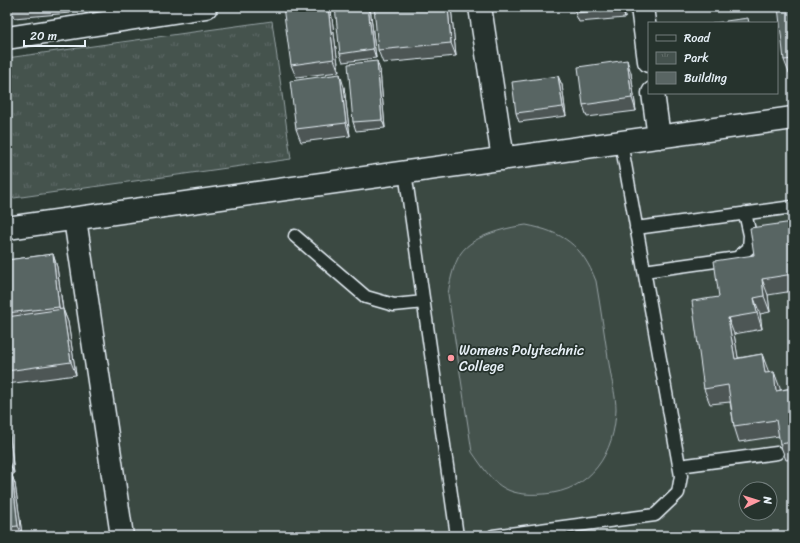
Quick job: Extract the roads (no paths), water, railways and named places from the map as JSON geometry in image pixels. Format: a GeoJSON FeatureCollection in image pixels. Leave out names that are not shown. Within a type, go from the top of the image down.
{"type":"FeatureCollection","features":[{"type":"Feature","properties":{"kind":"street"},"geometry":{"type":"LineString","coordinates":[[7,38],[206,7]]}},
{"type":"Feature","properties":{"kind":"street"},"geometry":{"type":"LineString","coordinates":[[480,7],[503,159]]}},
{"type":"Feature","properties":{"kind":"street"},"geometry":{"type":"LineString","coordinates":[[642,7],[648,53]]}},
{"type":"Feature","properties":{"kind":"street"},"geometry":{"type":"LineString","coordinates":[[653,94],[659,137]]}},
{"type":"Feature","properties":{"kind":"street"},"geometry":{"type":"LineString","coordinates":[[7,228],[793,118]]}},
{"type":"Feature","properties":{"kind":"street"},"geometry":{"type":"LineString","coordinates":[[75,219],[122,536]]}},
{"type":"Feature","properties":{"kind":"lane"},"geometry":{"type":"LineString","coordinates":[[493,536],[655,515],[678,493],[682,476],[621,142]]}},
{"type":"Feature","properties":{"kind":"lane"},"geometry":{"type":"LineString","coordinates":[[406,172],[457,536]]}},
{"type":"Feature","properties":{"kind":"lane"},"geometry":{"type":"LineString","coordinates":[[636,228],[793,207]]}},
{"type":"Feature","properties":{"kind":"lane"},"geometry":{"type":"LineString","coordinates":[[644,272],[737,258],[748,248],[750,235],[745,213]]}},
{"type":"Feature","properties":{"kind":"lane"},"geometry":{"type":"LineString","coordinates":[[295,236],[366,297],[394,305],[424,302]]}},
{"type":"Feature","properties":{"kind":"lane"},"geometry":{"type":"LineString","coordinates":[[679,466],[777,454]]}},
{"type":"Feature","properties":{"kind":"place","name":"Womens Polytechnic College"},"geometry":{"type":"Point","coordinates":[451,358]}}]}
